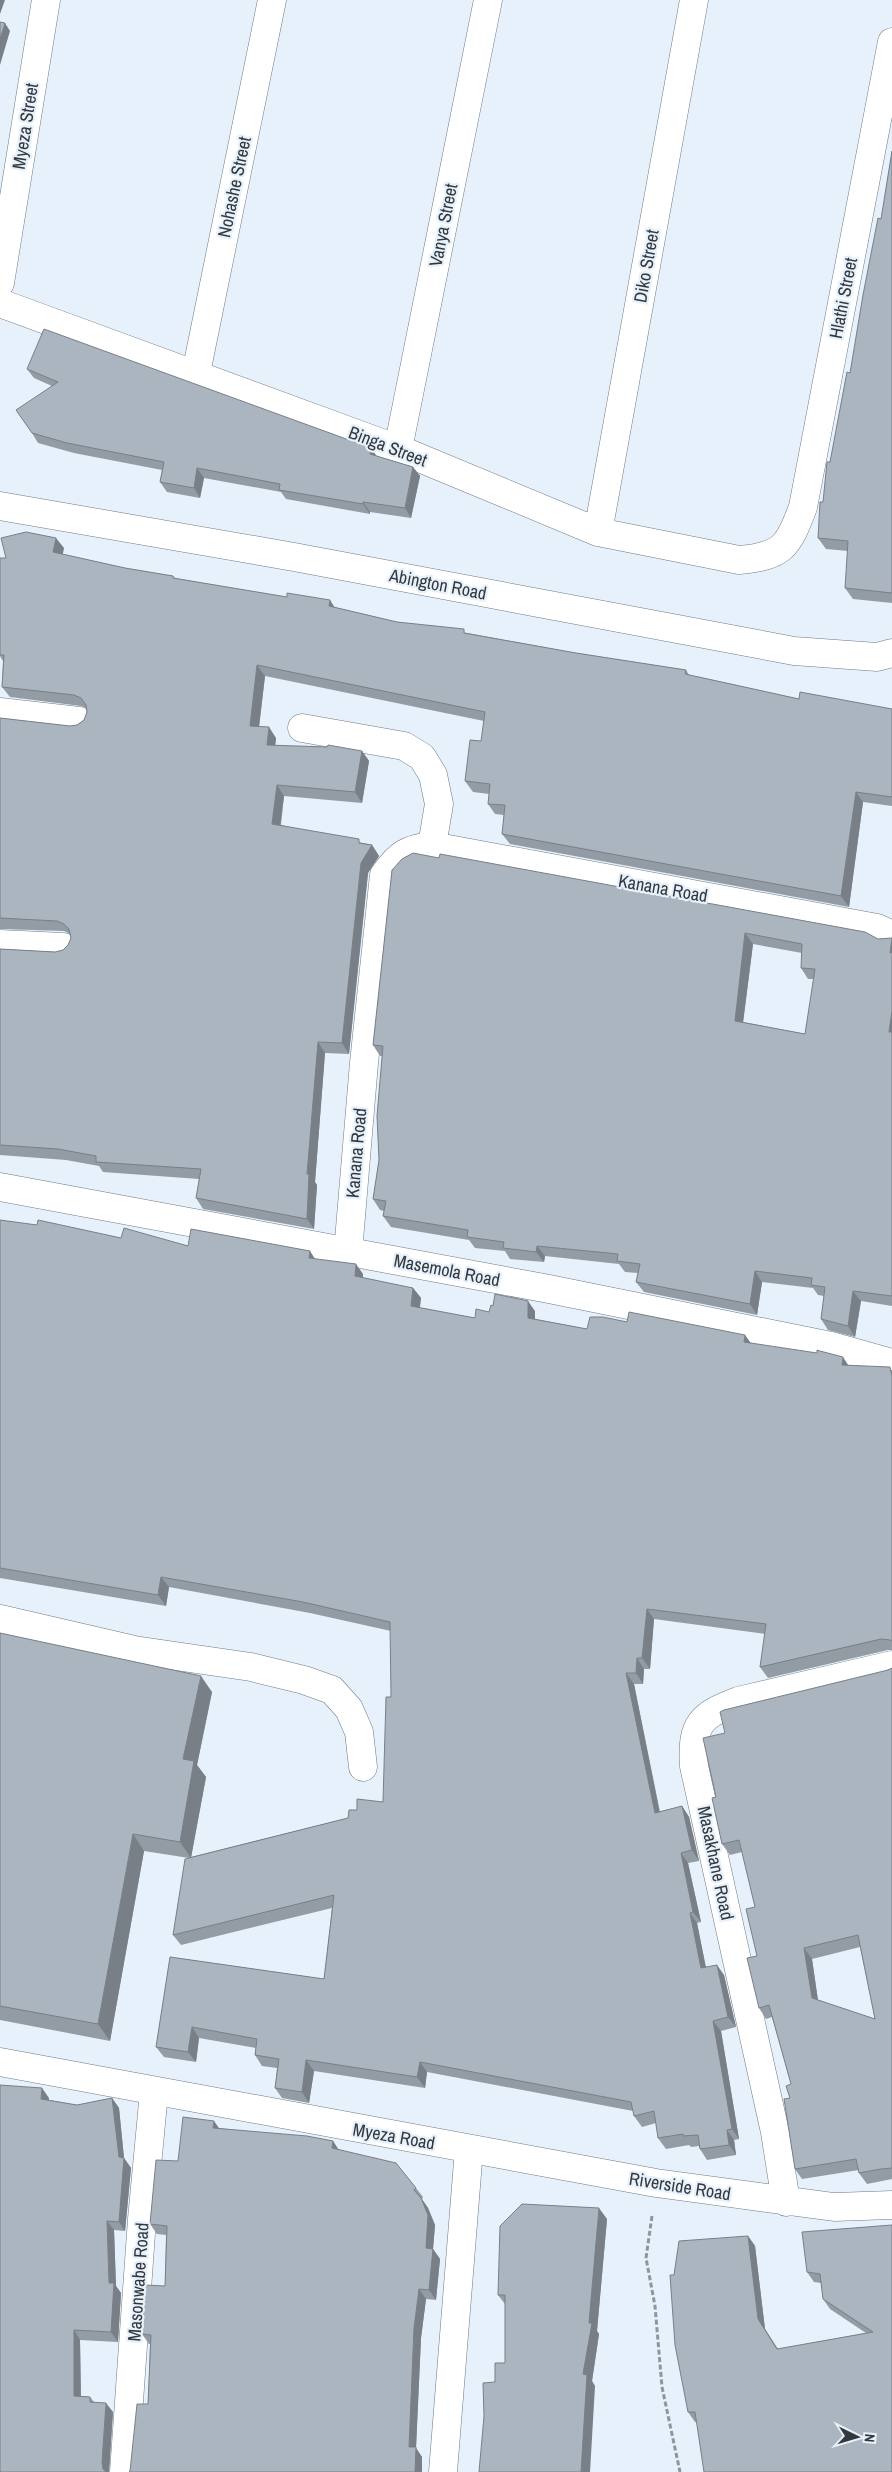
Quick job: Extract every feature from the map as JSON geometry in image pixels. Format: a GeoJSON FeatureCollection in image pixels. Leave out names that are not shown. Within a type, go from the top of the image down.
{"type":"FeatureCollection","features":[{"type":"Feature","properties":{"kind":"street","name":"Myeza Street"},"geometry":{"type":"LineString","coordinates":[[1,269],[46,0]]}},
{"type":"Feature","properties":{"kind":"street","name":"Nohashe Street"},"geometry":{"type":"LineString","coordinates":[[196,373],[272,0]]}},
{"type":"Feature","properties":{"kind":"street","name":"Vanya Street"},"geometry":{"type":"LineString","coordinates":[[398,449],[488,0]]}},
{"type":"Feature","properties":{"kind":"street","name":"Diko Street"},"geometry":{"type":"LineString","coordinates":[[598,532],[694,0]]}},
{"type":"Feature","properties":{"kind":"street","name":"Hlathi Street"},"geometry":{"type":"LineString","coordinates":[[780,549],[792,536],[802,507],[892,42]]}},
{"type":"Feature","properties":{"kind":"street","name":"Binga Street"},"geometry":{"type":"LineString","coordinates":[[0,303],[196,373],[398,449],[598,532],[739,560],[762,558],[780,549]]}},
{"type":"Feature","properties":{"kind":"street","name":"Abington Road"},"geometry":{"type":"LineString","coordinates":[[0,506],[294,557],[794,651],[885,655]]}},
{"type":"Feature","properties":{"kind":"street"},"geometry":{"type":"LineString","coordinates":[[0,712],[79,722]]}},
{"type":"Feature","properties":{"kind":"street"},"geometry":{"type":"LineString","coordinates":[[302,728],[404,746],[422,757],[433,775],[439,804],[432,846]]}},
{"type":"Feature","properties":{"kind":"street","name":"Kanana Road"},"geometry":{"type":"LineString","coordinates":[[348,1252],[364,1063],[384,875],[398,856],[416,848],[432,846],[877,928],[892,934]]}},
{"type":"Feature","properties":{"kind":"street"},"geometry":{"type":"LineString","coordinates":[[0,944],[63,947]]}},
{"type":"Feature","properties":{"kind":"street","name":"Masemola Road"},"geometry":{"type":"LineString","coordinates":[[0,1187],[348,1252],[821,1344],[892,1363]]}},
{"type":"Feature","properties":{"kind":"street"},"geometry":{"type":"LineString","coordinates":[[0,1619],[134,1650],[252,1667],[304,1680],[332,1690],[349,1709],[359,1732],[363,1767]]}},
{"type":"Feature","properties":{"kind":"street","name":"Masakhane Road"},"geometry":{"type":"LineString","coordinates":[[786,2202],[774,2132],[694,1766],[693,1748],[703,1719],[715,1710],[738,1701],[892,1665]]}},
{"type":"Feature","properties":{"kind":"street","name":"Myeza Road"},"geometry":{"type":"LineString","coordinates":[[0,2062],[469,2149]]}},
{"type":"Feature","properties":{"kind":"street","name":"Masonwabe Road"},"geometry":{"type":"LineString","coordinates":[[124,2472],[142,2219],[154,2092]]}},
{"type":"Feature","properties":{"kind":"street"},"geometry":{"type":"LineString","coordinates":[[443,2472],[469,2149]]}},
{"type":"Feature","properties":{"kind":"street","name":"Riverside Road"},"geometry":{"type":"LineString","coordinates":[[469,2149],[656,2183],[786,2202],[834,2207],[892,2205]]}},
{"type":"Feature","properties":{"kind":"path"},"geometry":{"type":"LineString","coordinates":[[656,2183],[646,2258],[655,2306],[662,2387],[680,2472]]}},
{"type":"Feature","properties":{"kind":"building"},"geometry":{"type":"Polygon","coordinates":[[[0,22],[5,23],[0,39],[0,22]]]}},
{"type":"Feature","properties":{"kind":"building"},"geometry":{"type":"Polygon","coordinates":[[[892,151],[892,593],[845,588],[848,541],[818,538],[820,502],[823,502],[827,462],[830,462],[847,372],[850,373],[878,218],[881,219],[892,151]]]}},
{"type":"Feature","properties":{"kind":"building"},"geometry":{"type":"Polygon","coordinates":[[[44,329],[371,448],[370,454],[413,467],[405,508],[363,502],[363,504],[279,490],[280,484],[197,468],[194,488],[160,482],[164,462],[67,443],[32,433],[16,410],[58,382],[27,369],[44,329]]]}},
{"type":"Feature","properties":{"kind":"building"},"geometry":{"type":"Polygon","coordinates":[[[26,532],[56,538],[53,552],[125,568],[173,576],[173,578],[287,597],[287,593],[330,600],[329,606],[397,622],[464,629],[464,633],[686,670],[685,674],[799,699],[800,692],[892,709],[892,797],[856,792],[841,896],[502,834],[505,805],[488,804],[490,784],[465,781],[470,740],[481,741],[485,712],[257,665],[250,726],[269,727],[267,745],[327,747],[328,745],[362,751],[355,792],[277,785],[272,824],[359,839],[359,843],[372,845],[361,863],[342,1043],[318,1042],[307,1174],[309,1174],[307,1219],[196,1198],[201,1169],[96,1162],[96,1156],[58,1149],[0,1145],[0,949],[55,952],[63,950],[71,938],[69,929],[57,921],[0,918],[0,718],[70,726],[77,725],[84,720],[87,712],[86,705],[81,698],[74,695],[2,687],[4,655],[0,655],[0,558],[6,558],[1,538],[26,532]]]}},
{"type":"Feature","properties":{"kind":"building"},"geometry":{"type":"Polygon","coordinates":[[[413,853],[439,858],[440,854],[865,932],[878,939],[892,938],[890,953],[892,952],[892,1011],[889,1032],[892,1032],[892,1296],[853,1291],[848,1326],[821,1319],[825,1287],[811,1285],[812,1278],[755,1271],[750,1304],[636,1282],[640,1264],[617,1261],[618,1254],[537,1246],[536,1252],[503,1248],[504,1242],[467,1237],[468,1230],[383,1216],[386,1201],[373,1199],[379,1160],[377,1116],[383,1046],[373,1045],[392,870],[402,859],[413,853]],[[745,933],[735,1021],[805,1034],[815,969],[801,968],[802,944],[745,933]]]}},
{"type":"Feature","properties":{"kind":"building"},"geometry":{"type":"Polygon","coordinates":[[[0,1220],[37,1225],[38,1220],[121,1238],[124,1228],[188,1246],[191,1229],[310,1251],[309,1258],[356,1264],[355,1276],[413,1288],[411,1306],[475,1318],[476,1309],[489,1312],[491,1305],[493,1306],[495,1294],[528,1301],[528,1318],[587,1329],[590,1317],[603,1317],[627,1322],[629,1312],[745,1335],[744,1342],[817,1353],[817,1350],[843,1357],[842,1365],[890,1367],[892,1376],[892,1641],[881,1639],[760,1667],[766,1624],[647,1609],[642,1658],[637,1658],[636,1673],[626,1673],[655,1813],[682,1806],[692,1850],[681,1853],[693,1912],[690,1913],[701,1968],[717,1965],[728,2017],[713,2021],[732,2129],[727,2130],[729,2145],[700,2149],[698,2135],[683,2136],[683,2134],[658,2138],[654,2111],[634,2116],[631,2102],[420,2062],[417,2077],[306,2060],[302,2092],[275,2088],[279,2059],[255,2055],[257,2039],[192,2027],[188,2052],[156,2047],[170,1957],[324,1979],[334,1895],[173,1935],[185,1859],[348,1818],[349,1810],[357,1810],[357,1799],[383,1802],[386,1697],[391,1697],[390,1622],[303,1602],[161,1577],[158,1595],[0,1568],[0,1220]]]}},
{"type":"Feature","properties":{"kind":"building"},"geometry":{"type":"Polygon","coordinates":[[[0,1633],[201,1676],[183,1759],[194,1761],[180,1842],[133,1834],[98,2024],[0,2006],[0,1633]]]}},
{"type":"Feature","properties":{"kind":"building"},"geometry":{"type":"Polygon","coordinates":[[[892,1668],[892,2168],[859,2173],[856,2159],[795,2169],[784,2099],[790,2098],[786,2086],[791,2084],[769,2005],[759,2008],[747,1958],[757,1956],[746,1909],[755,1907],[739,1840],[722,1844],[712,1798],[716,1797],[703,1738],[725,1733],[720,1712],[724,1710],[892,1668]],[[858,1935],[804,1948],[812,1998],[875,2019],[858,1935]]]}},
{"type":"Feature","properties":{"kind":"building"},"geometry":{"type":"Polygon","coordinates":[[[0,2085],[42,2088],[41,2099],[77,2105],[112,2098],[119,2157],[124,2158],[119,2222],[107,2221],[109,2283],[114,2283],[111,2332],[74,2330],[74,2396],[90,2397],[90,2402],[106,2403],[102,2462],[103,2469],[106,2472],[0,2472],[0,2085]]]}},
{"type":"Feature","properties":{"kind":"building"},"geometry":{"type":"Polygon","coordinates":[[[183,2117],[214,2121],[213,2128],[307,2136],[333,2141],[332,2148],[396,2163],[416,2188],[414,2190],[421,2198],[428,2215],[426,2248],[433,2249],[429,2290],[419,2289],[414,2328],[409,2447],[416,2447],[415,2472],[129,2472],[137,2404],[148,2404],[151,2335],[142,2334],[145,2285],[165,2286],[167,2226],[150,2224],[156,2160],[178,2161],[183,2117]]]}},
{"type":"Feature","properties":{"kind":"building"},"geometry":{"type":"Polygon","coordinates":[[[522,2204],[599,2208],[589,2323],[592,2323],[583,2374],[587,2375],[581,2472],[479,2472],[484,2416],[483,2383],[495,2382],[495,2363],[505,2363],[505,2295],[498,2295],[500,2226],[522,2204]]]}},
{"type":"Feature","properties":{"kind":"building"},"geometry":{"type":"Polygon","coordinates":[[[892,2225],[892,2472],[704,2472],[695,2412],[688,2412],[675,2345],[670,2275],[674,2275],[679,2241],[748,2236],[758,2319],[777,2349],[873,2332],[823,2299],[820,2274],[807,2272],[802,2232],[892,2225]]]}}]}
